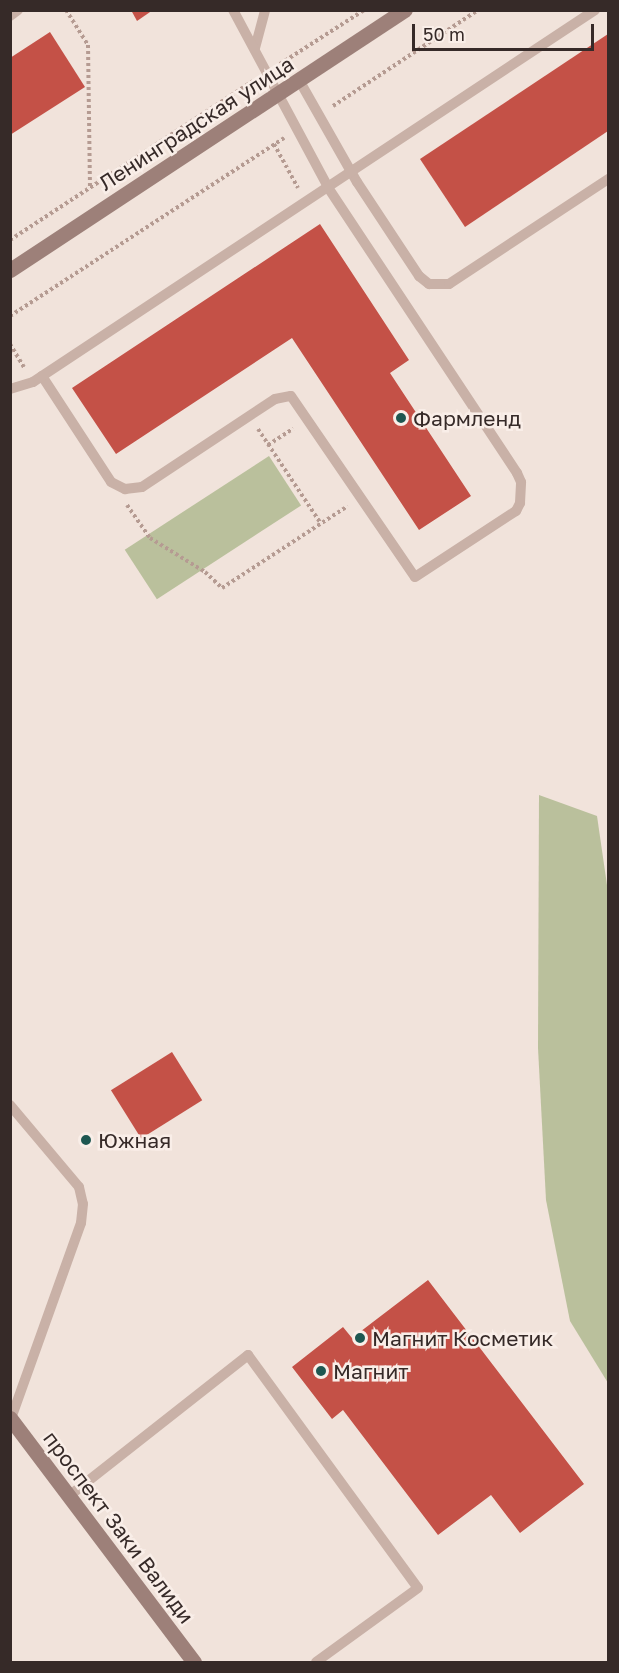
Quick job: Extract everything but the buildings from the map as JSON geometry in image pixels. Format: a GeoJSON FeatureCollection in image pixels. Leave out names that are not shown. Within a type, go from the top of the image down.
{"type":"FeatureCollection","features":[{"type":"Feature","properties":{"kind":"street","name":"Ленинградская улица"},"geometry":{"type":"LineString","coordinates":[[10,270],[405,10]]}},
{"type":"Feature","properties":{"kind":"street","name":"проспект Заки Валиди"},"geometry":{"type":"LineString","coordinates":[[11,1418],[194,1662]]}},
{"type":"Feature","properties":{"kind":"lane"},"geometry":{"type":"LineString","coordinates":[[10,16],[18,10]]}},
{"type":"Feature","properties":{"kind":"lane"},"geometry":{"type":"LineString","coordinates":[[37,379],[111,482],[124,489],[142,487],[284,395],[296,399],[415,577],[516,511],[523,495],[517,472],[328,187],[233,10]]}},
{"type":"Feature","properties":{"kind":"lane"},"geometry":{"type":"LineString","coordinates":[[255,48],[265,10]]}},
{"type":"Feature","properties":{"kind":"lane"},"geometry":{"type":"LineString","coordinates":[[10,389],[37,379],[595,10]]}},
{"type":"Feature","properties":{"kind":"lane"},"geometry":{"type":"LineString","coordinates":[[299,80],[350,172],[419,276],[438,286],[449,284],[609,179]]}},
{"type":"Feature","properties":{"kind":"lane"},"geometry":{"type":"LineString","coordinates":[[10,1105],[79,1187],[84,1204],[81,1223],[11,1418]]}},
{"type":"Feature","properties":{"kind":"lane"},"geometry":{"type":"LineString","coordinates":[[69,1496],[248,1355],[418,1588],[316,1662]]}},
{"type":"Feature","properties":{"kind":"path"},"geometry":{"type":"LineString","coordinates":[[66,10],[88,45],[90,186]]}},
{"type":"Feature","properties":{"kind":"path"},"geometry":{"type":"LineString","coordinates":[[10,240],[364,10]]}},
{"type":"Feature","properties":{"kind":"path"},"geometry":{"type":"LineString","coordinates":[[318,115],[478,10]]}},
{"type":"Feature","properties":{"kind":"path"},"geometry":{"type":"LineString","coordinates":[[10,316],[297,129]]}},
{"type":"Feature","properties":{"kind":"path"},"geometry":{"type":"LineString","coordinates":[[274,144],[306,202]]}},
{"type":"Feature","properties":{"kind":"path"},"geometry":{"type":"LineString","coordinates":[[10,344],[37,379]]}},
{"type":"Feature","properties":{"kind":"path"},"geometry":{"type":"LineString","coordinates":[[249,416],[321,524]]}},
{"type":"Feature","properties":{"kind":"path"},"geometry":{"type":"LineString","coordinates":[[268,445],[309,418]]}},
{"type":"Feature","properties":{"kind":"path"},"geometry":{"type":"LineString","coordinates":[[124,489],[127,504],[150,538],[205,572],[219,588],[362,497]]}},
{"type":"Feature","properties":{"kind":"green space"},"geometry":{"type":"Polygon","coordinates":[[[269,456],[301,505],[157,599],[125,550],[269,456]]]}},
{"type":"Feature","properties":{"kind":"green space"},"geometry":{"type":"Polygon","coordinates":[[[539,795],[597,816],[608,892],[608,1383],[570,1321],[546,1200],[538,1048],[539,795]]]}},
{"type":"Feature","properties":{"kind":"place","name":"Фармленд"},"geometry":{"type":"Point","coordinates":[401,418]}},
{"type":"Feature","properties":{"kind":"place","name":"Южная"},"geometry":{"type":"Point","coordinates":[86,1140]}},
{"type":"Feature","properties":{"kind":"place","name":"Магнит Косметик"},"geometry":{"type":"Point","coordinates":[360,1338]}},
{"type":"Feature","properties":{"kind":"place","name":"Магнит"},"geometry":{"type":"Point","coordinates":[321,1371]}}]}
